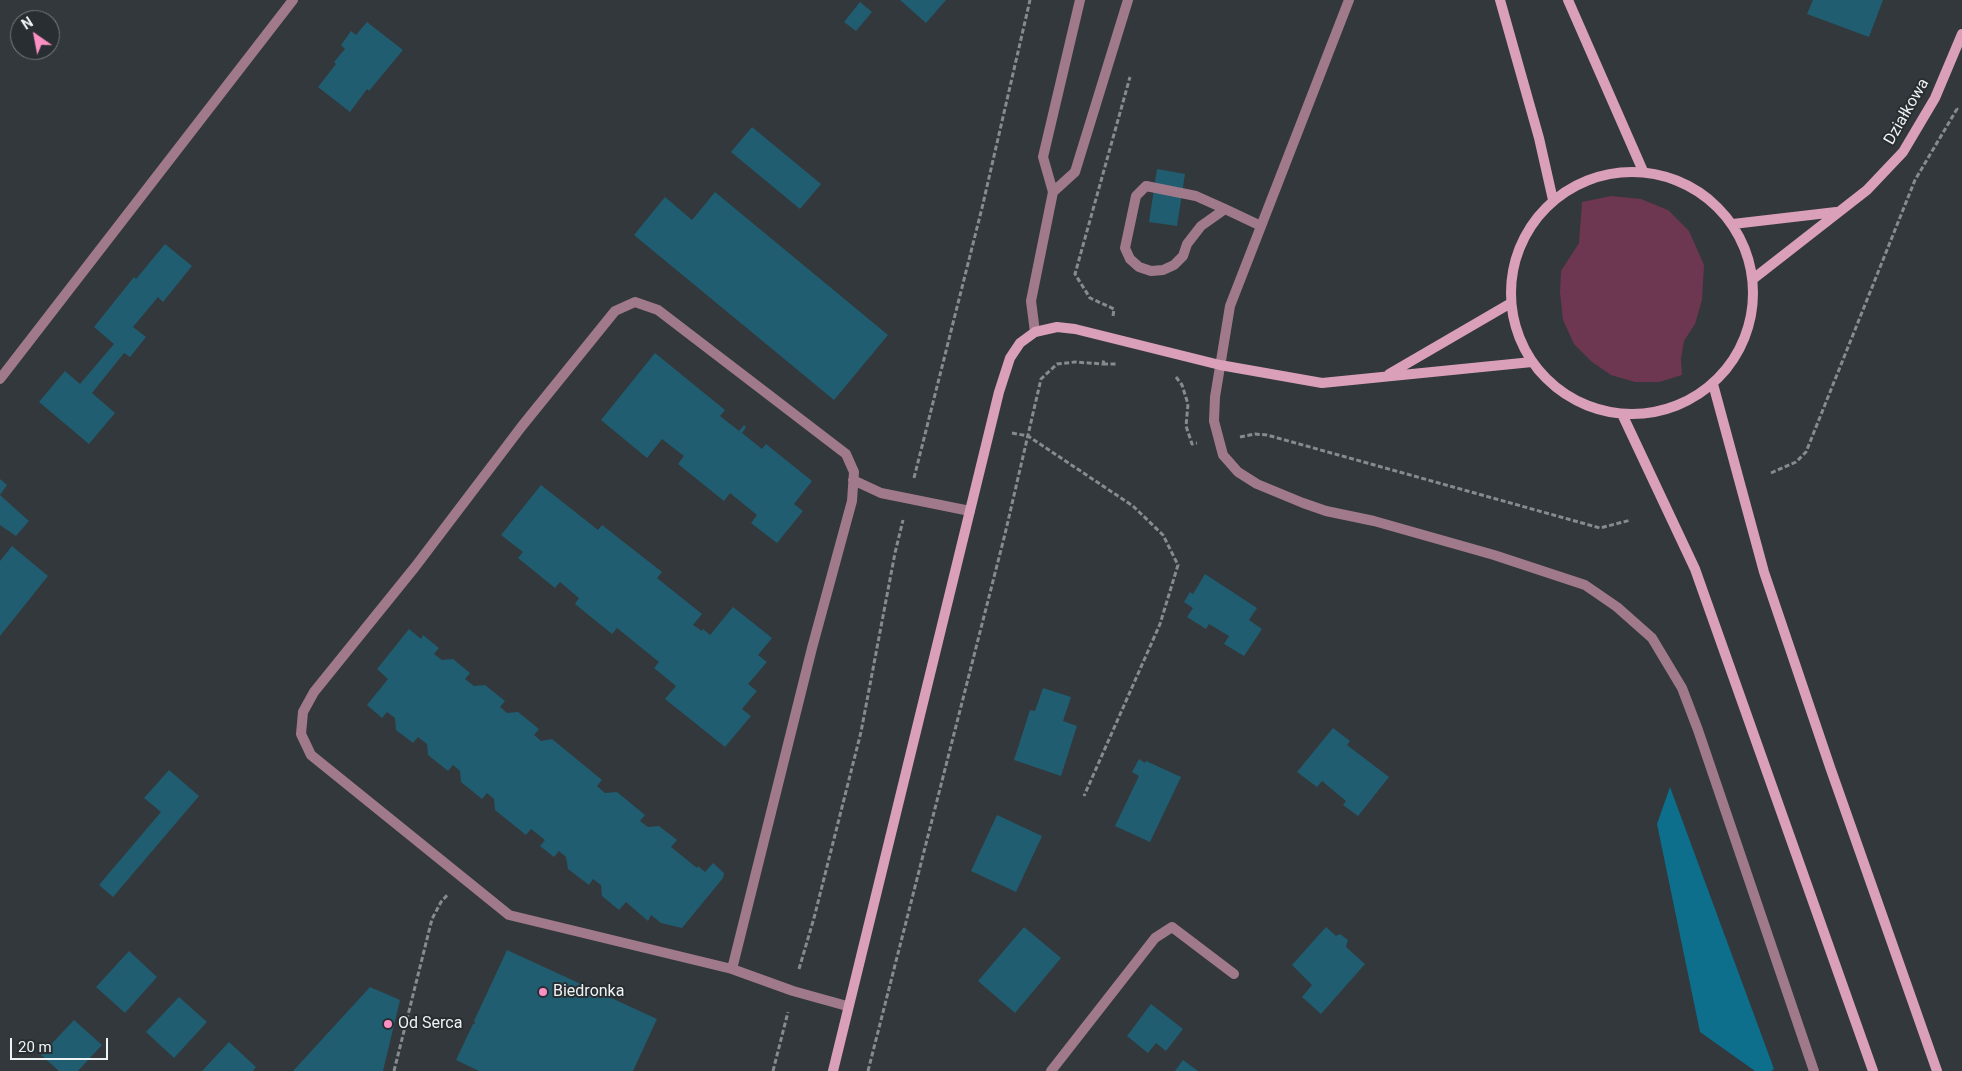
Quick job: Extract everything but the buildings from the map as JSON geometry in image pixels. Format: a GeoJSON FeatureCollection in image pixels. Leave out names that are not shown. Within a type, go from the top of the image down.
{"type":"FeatureCollection","features":[{"type":"Feature","properties":{"kind":"main road"},"geometry":{"type":"LineString","coordinates":[[1500,0],[1539,138],[1553,200]]}},
{"type":"Feature","properties":{"kind":"main road"},"geometry":{"type":"LineString","coordinates":[[1568,0],[1643,172]]}},
{"type":"Feature","properties":{"kind":"main road","name":"Działkowa"},"geometry":{"type":"LineString","coordinates":[[1753,279],[1867,190],[1904,152],[1935,98],[1961,42]]}},
{"type":"Feature","properties":{"kind":"main road"},"geometry":{"type":"LineString","coordinates":[[1643,172],[1669,177],[1694,188],[1715,203],[1733,224],[1746,250],[1753,279],[1753,308],[1746,336],[1732,363],[1713,384],[1686,403],[1654,412],[1622,414],[1587,406],[1556,389],[1532,362],[1518,334],[1511,302],[1514,264],[1528,229],[1553,200],[1580,182],[1611,173],[1643,172]]}},
{"type":"Feature","properties":{"kind":"main road","name":"Działkowa"},"geometry":{"type":"LineString","coordinates":[[1733,224],[1837,212]]}},
{"type":"Feature","properties":{"kind":"main road"},"geometry":{"type":"LineString","coordinates":[[1386,376],[1511,302]]}},
{"type":"Feature","properties":{"kind":"main road"},"geometry":{"type":"LineString","coordinates":[[833,1071],[847,1006],[999,392],[1010,358],[1020,343],[1034,332],[1057,326],[1220,365],[1322,383],[1532,362]]}},
{"type":"Feature","properties":{"kind":"main road"},"geometry":{"type":"LineString","coordinates":[[1713,384],[1764,572],[1937,1071]]}},
{"type":"Feature","properties":{"kind":"main road"},"geometry":{"type":"LineString","coordinates":[[1622,414],[1695,569],[1873,1071]]}},
{"type":"Feature","properties":{"kind":"street"},"geometry":{"type":"LineString","coordinates":[[0,380],[293,0]]}},
{"type":"Feature","properties":{"kind":"street"},"geometry":{"type":"LineString","coordinates":[[1034,332],[1031,301],[1054,192],[1042,157],[1080,0]]}},
{"type":"Feature","properties":{"kind":"street"},"geometry":{"type":"LineString","coordinates":[[1054,192],[1075,172],[1128,0]]}},
{"type":"Feature","properties":{"kind":"street"},"geometry":{"type":"LineString","coordinates":[[1349,0],[1230,306],[1215,397],[1214,421],[1223,455],[1238,472],[1281,495],[1326,511],[1374,521],[1494,555],[1585,585],[1617,607],[1652,638],[1682,688],[1698,730],[1814,1071]]}},
{"type":"Feature","properties":{"kind":"street"},"geometry":{"type":"LineString","coordinates":[[1225,209],[1201,226],[1187,244],[1183,256],[1174,265],[1163,270],[1151,271],[1139,267],[1130,259],[1125,248],[1136,196],[1146,186],[1196,196],[1225,209],[1261,226]]}},
{"type":"Feature","properties":{"kind":"street"},"geometry":{"type":"LineString","coordinates":[[732,969],[812,648],[852,501],[854,472],[846,454],[658,310],[635,302],[615,311],[522,426],[416,567],[314,692],[302,712],[300,734],[311,754],[509,915],[732,969],[793,992],[847,1006]]}},
{"type":"Feature","properties":{"kind":"street"},"geometry":{"type":"LineString","coordinates":[[853,480],[881,493],[970,511]]}},
{"type":"Feature","properties":{"kind":"street"},"geometry":{"type":"LineString","coordinates":[[1051,1071],[1155,938],[1172,926],[1234,974]]}},
{"type":"Feature","properties":{"kind":"path"},"geometry":{"type":"LineString","coordinates":[[774,1071],[861,732],[895,553],[982,208],[1030,0]]}},
{"type":"Feature","properties":{"kind":"path"},"geometry":{"type":"LineString","coordinates":[[1102,364],[1114,308],[1090,298],[1075,274],[1131,72]]}},
{"type":"Feature","properties":{"kind":"path"},"geometry":{"type":"LineString","coordinates":[[1772,473],[1796,462],[1806,452],[1915,180],[1958,109],[1935,98]]}},
{"type":"Feature","properties":{"kind":"path"},"geometry":{"type":"LineString","coordinates":[[868,1071],[1041,379],[1057,364],[1075,362],[1122,364]]}},
{"type":"Feature","properties":{"kind":"path"},"geometry":{"type":"LineString","coordinates":[[1173,375],[1182,385],[1188,404],[1186,426],[1192,444],[1255,434],[1267,435],[1600,528],[1631,520]]}},
{"type":"Feature","properties":{"kind":"path"},"geometry":{"type":"LineString","coordinates":[[1028,436],[1133,506],[1163,535],[1178,564],[1160,624],[1084,796]]}},
{"type":"Feature","properties":{"kind":"path"},"geometry":{"type":"LineString","coordinates":[[394,1071],[432,919],[440,902],[462,877]]}},
{"type":"Feature","properties":{"kind":"shaded area"},"geometry":{"type":"Polygon","coordinates":[[[1611,196],[1641,199],[1668,210],[1689,231],[1704,265],[1702,300],[1695,324],[1684,341],[1681,359],[1682,375],[1659,382],[1635,382],[1611,375],[1592,362],[1574,344],[1563,320],[1560,292],[1561,271],[1579,243],[1582,202],[1611,196]]]}},
{"type":"Feature","properties":{"kind":"water"},"geometry":{"type":"Polygon","coordinates":[[[1670,787],[1774,1069],[1771,1071],[1755,1071],[1700,1032],[1657,824],[1670,787]]]}},
{"type":"Feature","properties":{"kind":"place","name":"Biedronka"},"geometry":{"type":"Point","coordinates":[543,992]}},
{"type":"Feature","properties":{"kind":"place","name":"Od Serca"},"geometry":{"type":"Point","coordinates":[388,1024]}}]}
